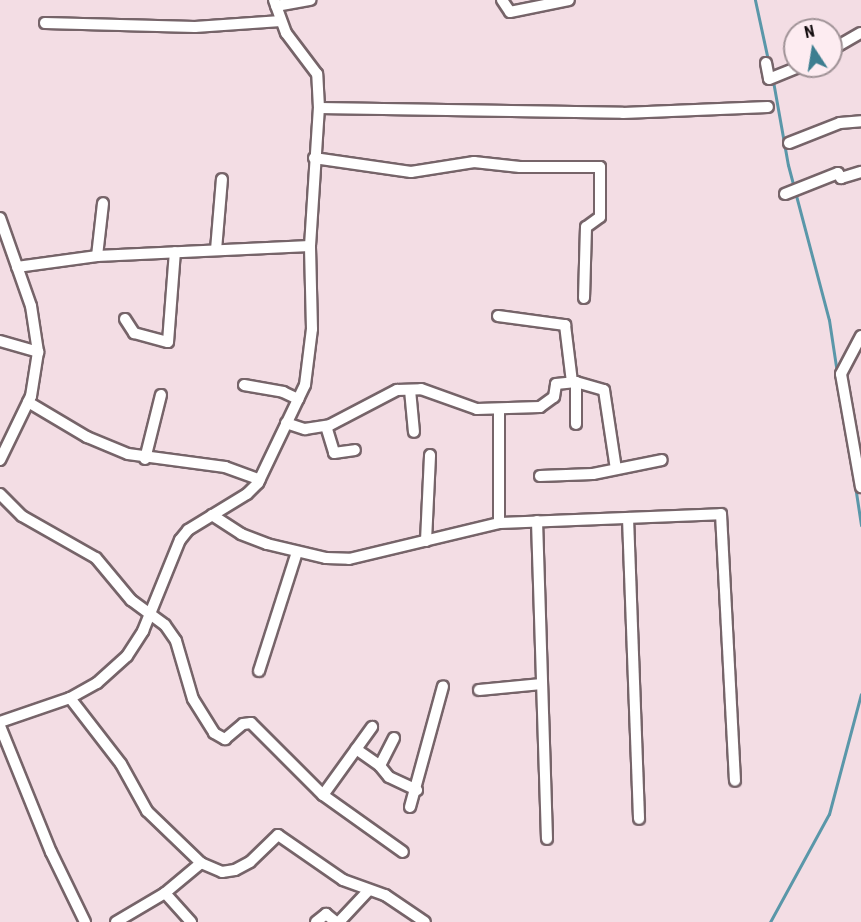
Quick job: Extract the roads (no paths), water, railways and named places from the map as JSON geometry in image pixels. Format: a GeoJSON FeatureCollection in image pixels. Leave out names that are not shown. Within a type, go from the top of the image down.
{"type":"FeatureCollection","features":[{"type":"Feature","properties":{"kind":"street"},"geometry":{"type":"LineString","coordinates":[[85,922],[51,852],[0,724],[70,698],[117,666],[143,631],[180,540],[188,530],[248,494],[260,480],[305,385],[312,328],[310,246],[319,108],[317,74],[286,33],[275,3],[310,0]]}},
{"type":"Feature","properties":{"kind":"street"},"geometry":{"type":"LineString","coordinates":[[502,0],[510,12],[569,0]]}},
{"type":"Feature","properties":{"kind":"street"},"geometry":{"type":"LineString","coordinates":[[45,23],[195,27],[281,21]]}},
{"type":"Feature","properties":{"kind":"street"},"geometry":{"type":"LineString","coordinates":[[843,43],[861,33]]}},
{"type":"Feature","properties":{"kind":"street"},"geometry":{"type":"LineString","coordinates":[[766,63],[772,78],[783,74]]}},
{"type":"Feature","properties":{"kind":"street"},"geometry":{"type":"LineString","coordinates":[[319,108],[623,113],[768,107]]}},
{"type":"Feature","properties":{"kind":"street"},"geometry":{"type":"LineString","coordinates":[[789,142],[840,123],[861,121]]}},
{"type":"Feature","properties":{"kind":"street"},"geometry":{"type":"LineString","coordinates":[[314,158],[411,172],[474,162],[520,167],[600,167],[600,217],[586,227],[584,298]]}},
{"type":"Feature","properties":{"kind":"street"},"geometry":{"type":"LineString","coordinates":[[792,193],[838,173],[841,178],[861,172]]}},
{"type":"Feature","properties":{"kind":"street"},"geometry":{"type":"LineString","coordinates":[[216,250],[222,179]]}},
{"type":"Feature","properties":{"kind":"street"},"geometry":{"type":"LineString","coordinates":[[97,256],[103,203]]}},
{"type":"Feature","properties":{"kind":"street"},"geometry":{"type":"LineString","coordinates":[[0,218],[36,329],[38,352],[37,374],[28,402],[0,460]]}},
{"type":"Feature","properties":{"kind":"street"},"geometry":{"type":"LineString","coordinates":[[17,267],[97,256],[310,246]]}},
{"type":"Feature","properties":{"kind":"street"},"geometry":{"type":"LineString","coordinates":[[125,319],[134,333],[168,342],[175,252]]}},
{"type":"Feature","properties":{"kind":"street"},"geometry":{"type":"LineString","coordinates":[[498,316],[565,325],[574,382],[576,424]]}},
{"type":"Feature","properties":{"kind":"street"},"geometry":{"type":"LineString","coordinates":[[861,336],[841,374],[861,487]]}},
{"type":"Feature","properties":{"kind":"street"},"geometry":{"type":"LineString","coordinates":[[0,341],[38,352]]}},
{"type":"Feature","properties":{"kind":"street"},"geometry":{"type":"LineString","coordinates":[[286,423],[306,429],[326,426],[397,390],[421,390],[477,409],[499,410],[540,406],[554,398],[556,384],[574,382],[604,390],[616,469]]}},
{"type":"Feature","properties":{"kind":"street"},"geometry":{"type":"LineString","coordinates":[[243,384],[283,392],[298,399]]}},
{"type":"Feature","properties":{"kind":"street"},"geometry":{"type":"LineString","coordinates":[[410,390],[414,432]]}},
{"type":"Feature","properties":{"kind":"street"},"geometry":{"type":"LineString","coordinates":[[145,459],[161,395]]}},
{"type":"Feature","properties":{"kind":"street"},"geometry":{"type":"LineString","coordinates":[[28,402],[96,441],[145,459],[225,467],[260,480]]}},
{"type":"Feature","properties":{"kind":"street"},"geometry":{"type":"LineString","coordinates":[[498,523],[499,410]]}},
{"type":"Feature","properties":{"kind":"street"},"geometry":{"type":"LineString","coordinates":[[326,426],[334,453],[355,450]]}},
{"type":"Feature","properties":{"kind":"street"},"geometry":{"type":"LineString","coordinates":[[426,541],[430,455]]}},
{"type":"Feature","properties":{"kind":"street"},"geometry":{"type":"LineString","coordinates":[[540,476],[616,469],[662,460]]}},
{"type":"Feature","properties":{"kind":"street"},"geometry":{"type":"LineString","coordinates":[[0,494],[22,516],[96,558],[131,600],[151,612],[176,641],[193,699],[214,733],[225,739],[250,723],[323,795],[356,822],[403,852]]}},
{"type":"Feature","properties":{"kind":"street"},"geometry":{"type":"LineString","coordinates":[[212,515],[241,534],[297,552],[349,559],[498,523],[721,514],[735,781]]}},
{"type":"Feature","properties":{"kind":"street"},"geometry":{"type":"LineString","coordinates":[[628,518],[639,819]]}},
{"type":"Feature","properties":{"kind":"street"},"geometry":{"type":"LineString","coordinates":[[537,521],[547,839]]}},
{"type":"Feature","properties":{"kind":"street"},"geometry":{"type":"LineString","coordinates":[[259,671],[297,552]]}},
{"type":"Feature","properties":{"kind":"street"},"geometry":{"type":"LineString","coordinates":[[479,690],[542,684]]}},
{"type":"Feature","properties":{"kind":"street"},"geometry":{"type":"LineString","coordinates":[[410,807],[417,790],[442,686]]}},
{"type":"Feature","properties":{"kind":"street"},"geometry":{"type":"LineString","coordinates":[[70,698],[121,764],[147,811],[201,863],[222,872],[235,870],[250,862],[278,835],[343,880],[398,902],[425,922]]}},
{"type":"Feature","properties":{"kind":"street"},"geometry":{"type":"LineString","coordinates":[[323,795],[372,727]]}},
{"type":"Feature","properties":{"kind":"street"},"geometry":{"type":"LineString","coordinates":[[380,766],[394,738]]}},
{"type":"Feature","properties":{"kind":"street"},"geometry":{"type":"LineString","coordinates":[[356,749],[380,766],[389,777],[417,790]]}},
{"type":"Feature","properties":{"kind":"street"},"geometry":{"type":"LineString","coordinates":[[116,922],[165,893],[201,863]]}},
{"type":"Feature","properties":{"kind":"street"},"geometry":{"type":"LineString","coordinates":[[316,922],[326,914],[338,922],[369,890]]}},
{"type":"Feature","properties":{"kind":"street"},"geometry":{"type":"LineString","coordinates":[[165,893],[191,922]]}},
{"type":"Feature","properties":{"kind":"waterway"},"geometry":{"type":"LineString","coordinates":[[755,0],[768,60]]}},
{"type":"Feature","properties":{"kind":"waterway"},"geometry":{"type":"LineString","coordinates":[[773,81],[788,165],[829,320],[837,373]]}},
{"type":"Feature","properties":{"kind":"waterway"},"geometry":{"type":"LineString","coordinates":[[850,453],[861,525]]}},
{"type":"Feature","properties":{"kind":"waterway"},"geometry":{"type":"LineString","coordinates":[[770,922],[829,814],[861,694]]}}]}
